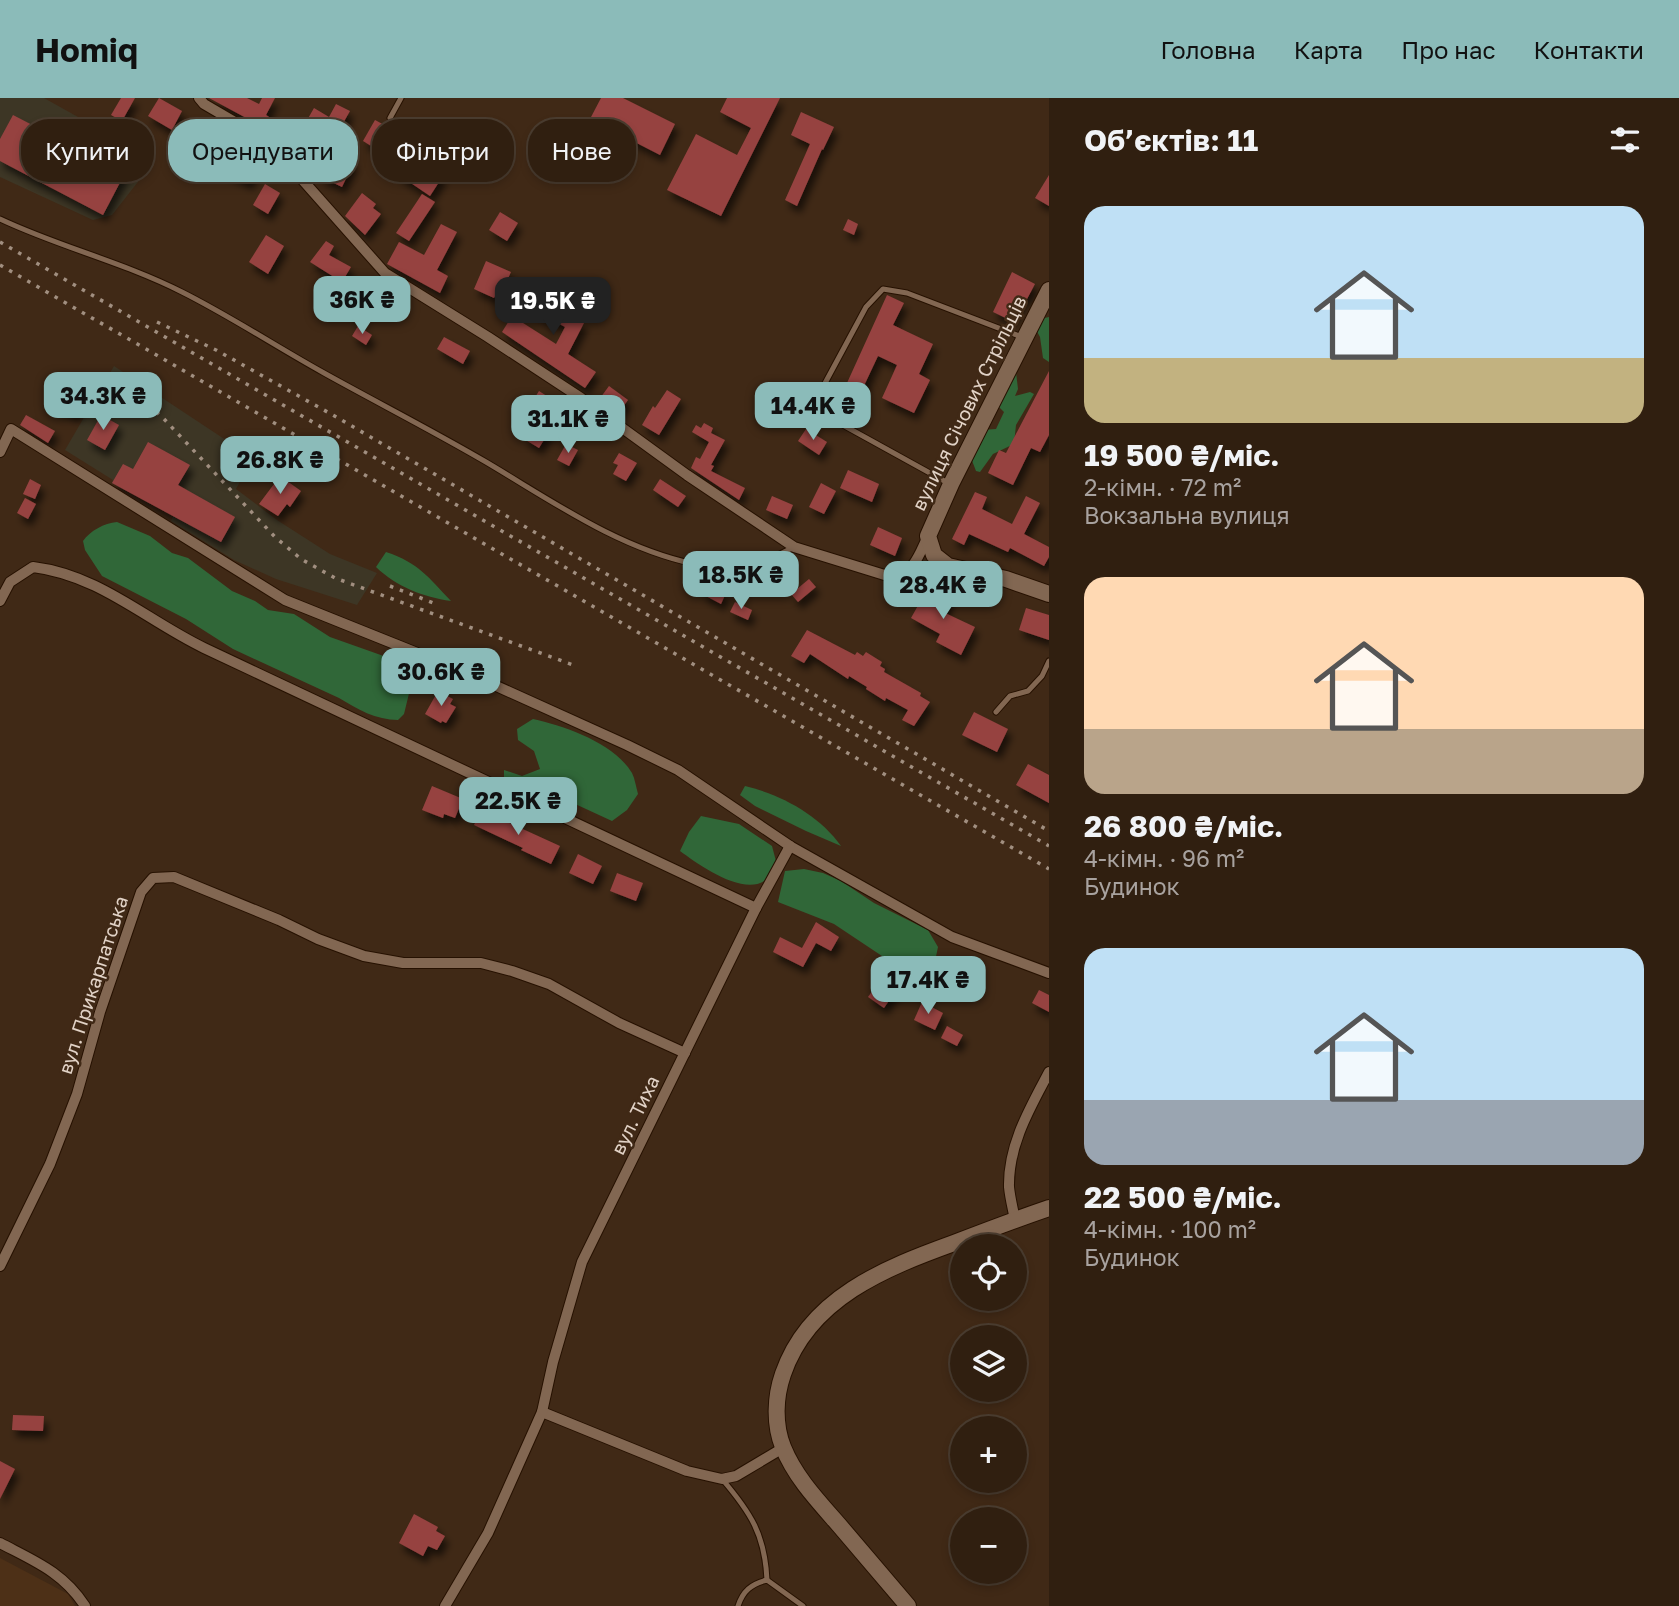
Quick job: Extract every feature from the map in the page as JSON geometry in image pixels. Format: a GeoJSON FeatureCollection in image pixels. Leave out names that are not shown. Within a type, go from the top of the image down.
{"type":"FeatureCollection","features":[{"type":"Feature","properties":{"kind":"street"},"geometry":{"type":"LineString","coordinates":[[199,98],[204,104],[245,128],[284,159],[384,273],[581,398],[687,475],[794,547],[891,577],[910,570],[928,536]]}},
{"type":"Feature","properties":{"kind":"street","name":"вулиця Січових Стрільців"},"geometry":{"type":"LineString","coordinates":[[928,536],[951,484],[1049,290]]}},
{"type":"Feature","properties":{"kind":"street"},"geometry":{"type":"LineString","coordinates":[[0,452],[12,429],[285,600],[472,675],[678,770],[790,846],[952,937],[1049,973]]}},
{"type":"Feature","properties":{"kind":"street"},"geometry":{"type":"LineString","coordinates":[[928,536],[934,555],[948,566],[1006,579],[1049,594]]}},
{"type":"Feature","properties":{"kind":"street"},"geometry":{"type":"LineString","coordinates":[[0,601],[10,582],[33,567],[54,569],[79,577],[194,643],[756,908]]}},
{"type":"Feature","properties":{"kind":"street","name":"вул. Тиха"},"geometry":{"type":"LineString","coordinates":[[445,1606],[488,1533],[542,1412],[553,1362],[582,1262],[756,908],[790,846]]}},
{"type":"Feature","properties":{"kind":"street","name":"вул. Прикарпатська"},"geometry":{"type":"LineString","coordinates":[[0,1266],[50,1164],[77,1094],[100,1012],[141,892],[153,878],[174,877],[279,920],[317,939],[364,956],[403,963],[481,963],[512,971],[549,984],[619,1023],[685,1053]]}},
{"type":"Feature","properties":{"kind":"street"},"geometry":{"type":"LineString","coordinates":[[1015,1220],[1009,1187],[1012,1152],[1024,1119],[1049,1072]]}},
{"type":"Feature","properties":{"kind":"street"},"geometry":{"type":"LineString","coordinates":[[908,1606],[813,1494],[794,1469],[783,1448],[777,1418],[779,1387],[786,1366],[812,1323],[838,1298],[884,1270],[1049,1208]]}},
{"type":"Feature","properties":{"kind":"street"},"geometry":{"type":"LineString","coordinates":[[542,1412],[687,1471],[722,1479],[736,1476],[783,1448]]}},
{"type":"Feature","properties":{"kind":"street"},"geometry":{"type":"LineString","coordinates":[[0,1543],[60,1576],[72,1587],[85,1606]]}},
{"type":"Feature","properties":{"kind":"lane"},"geometry":{"type":"LineString","coordinates":[[390,118],[401,98]]}},
{"type":"Feature","properties":{"kind":"lane"},"geometry":{"type":"LineString","coordinates":[[0,219],[44,239],[123,266],[182,292],[427,428],[617,538],[661,555],[731,571],[747,569],[794,547]]}},
{"type":"Feature","properties":{"kind":"lane"},"geometry":{"type":"LineString","coordinates":[[951,484],[832,419],[823,407],[824,385],[866,307],[883,289],[907,293],[1024,337]]}},
{"type":"Feature","properties":{"kind":"lane"},"geometry":{"type":"LineString","coordinates":[[996,712],[1010,696],[1028,691],[1042,676],[1049,662]]}},
{"type":"Feature","properties":{"kind":"lane"},"geometry":{"type":"LineString","coordinates":[[722,1479],[745,1507],[759,1531],[766,1556],[767,1580]]}},
{"type":"Feature","properties":{"kind":"lane"},"geometry":{"type":"LineString","coordinates":[[738,1606],[742,1594],[754,1583],[767,1580],[803,1606]]}},
{"type":"Feature","properties":{"kind":"shaded area"},"geometry":{"type":"Polygon","coordinates":[[[0,98],[44,98],[82,119],[21,119],[21,182],[138,182],[112,215],[93,220],[0,177],[0,98]]]}},
{"type":"Feature","properties":{"kind":"shaded area"},"geometry":{"type":"Polygon","coordinates":[[[114,366],[253,458],[236,489],[277,520],[330,554],[377,573],[357,605],[276,579],[234,560],[171,521],[173,516],[112,483],[113,480],[65,450],[114,366]]]}},
{"type":"Feature","properties":{"kind":"shaded area"},"geometry":{"type":"Polygon","coordinates":[[[0,1558],[68,1594],[75,1606],[0,1606],[0,1558]]]}},
{"type":"Feature","properties":{"kind":"green space"},"geometry":{"type":"Polygon","coordinates":[[[1049,317],[1049,362],[1043,358],[1040,337],[1034,326],[1040,319],[1049,317]]]}},
{"type":"Feature","properties":{"kind":"green space"},"geometry":{"type":"Polygon","coordinates":[[[1016,372],[1018,389],[1015,396],[1030,392],[1034,394],[1016,425],[1014,444],[993,454],[980,472],[976,471],[971,458],[981,430],[996,429],[1004,412],[998,406],[1016,372]]]}},
{"type":"Feature","properties":{"kind":"green space"},"geometry":{"type":"Polygon","coordinates":[[[117,522],[150,536],[172,553],[188,558],[232,591],[268,610],[294,614],[330,637],[409,665],[414,673],[404,714],[398,720],[367,713],[233,649],[186,619],[102,576],[85,550],[83,541],[98,528],[117,522]]]}},
{"type":"Feature","properties":{"kind":"green space"},"geometry":{"type":"Polygon","coordinates":[[[386,552],[415,566],[451,601],[411,590],[384,574],[376,567],[386,552]]]}},
{"type":"Feature","properties":{"kind":"green space"},"geometry":{"type":"Polygon","coordinates":[[[533,719],[588,737],[624,762],[632,773],[638,794],[627,810],[612,821],[560,797],[522,796],[504,789],[504,770],[522,776],[540,769],[534,751],[518,740],[517,729],[533,719]]]}},
{"type":"Feature","properties":{"kind":"green space"},"geometry":{"type":"Polygon","coordinates":[[[745,786],[773,795],[799,808],[822,825],[841,846],[755,806],[740,795],[745,786]]]}},
{"type":"Feature","properties":{"kind":"green space"},"geometry":{"type":"Polygon","coordinates":[[[701,816],[739,824],[772,846],[777,865],[767,879],[758,884],[735,882],[710,871],[680,851],[701,816]]]}},
{"type":"Feature","properties":{"kind":"green space"},"geometry":{"type":"Polygon","coordinates":[[[804,869],[841,881],[874,903],[928,930],[938,947],[934,966],[917,975],[882,956],[834,924],[778,902],[785,871],[804,869]]]}},
{"type":"Feature","properties":{"kind":"building"},"geometry":{"type":"Polygon","coordinates":[[[121,98],[135,98],[123,119],[111,115],[121,98]]]}},
{"type":"Feature","properties":{"kind":"building"},"geometry":{"type":"Polygon","coordinates":[[[159,98],[182,111],[178,119],[168,119],[168,128],[148,116],[159,98]]]}},
{"type":"Feature","properties":{"kind":"building"},"geometry":{"type":"Polygon","coordinates":[[[209,98],[247,98],[259,104],[262,98],[275,98],[266,115],[272,119],[248,119],[209,98]]]}},
{"type":"Feature","properties":{"kind":"building"},"geometry":{"type":"Polygon","coordinates":[[[601,98],[623,98],[675,124],[660,155],[636,143],[636,119],[590,119],[601,98]]]}},
{"type":"Feature","properties":{"kind":"building"},"geometry":{"type":"Polygon","coordinates":[[[727,98],[780,98],[721,216],[667,190],[696,134],[737,155],[751,128],[720,112],[727,98]]]}},
{"type":"Feature","properties":{"kind":"building"},"geometry":{"type":"Polygon","coordinates":[[[336,104],[350,111],[345,119],[308,119],[314,108],[329,117],[336,104]]]}},
{"type":"Feature","properties":{"kind":"building"},"geometry":{"type":"Polygon","coordinates":[[[801,112],[834,127],[797,206],[785,200],[810,144],[791,135],[801,112]]]}},
{"type":"Feature","properties":{"kind":"building"},"geometry":{"type":"Polygon","coordinates":[[[13,115],[21,119],[21,172],[0,161],[0,139],[13,115]]]}},
{"type":"Feature","properties":{"kind":"building"},"geometry":{"type":"Polygon","coordinates":[[[372,125],[372,147],[363,141],[372,125]]]}},
{"type":"Feature","properties":{"kind":"building"},"geometry":{"type":"Polygon","coordinates":[[[1049,175],[1049,206],[1035,198],[1049,175]]]}},
{"type":"Feature","properties":{"kind":"building"},"geometry":{"type":"Polygon","coordinates":[[[40,182],[120,182],[103,215],[40,182]]]}},
{"type":"Feature","properties":{"kind":"building"},"geometry":{"type":"Polygon","coordinates":[[[332,182],[344,182],[342,187],[332,182]]]}},
{"type":"Feature","properties":{"kind":"building"},"geometry":{"type":"Polygon","coordinates":[[[409,182],[439,182],[430,196],[409,182]]]}},
{"type":"Feature","properties":{"kind":"building"},"geometry":{"type":"Polygon","coordinates":[[[265,184],[280,193],[268,214],[253,205],[265,184]]]}},
{"type":"Feature","properties":{"kind":"building"},"geometry":{"type":"Polygon","coordinates":[[[362,193],[376,204],[373,208],[381,214],[365,235],[345,216],[362,193]]]}},
{"type":"Feature","properties":{"kind":"building"},"geometry":{"type":"Polygon","coordinates":[[[422,194],[435,202],[409,241],[396,233],[422,194]]]}},
{"type":"Feature","properties":{"kind":"building"},"geometry":{"type":"Polygon","coordinates":[[[500,212],[518,223],[507,241],[489,230],[500,212]]]}},
{"type":"Feature","properties":{"kind":"building"},"geometry":{"type":"Polygon","coordinates":[[[848,219],[858,224],[854,235],[843,230],[848,219]]]}},
{"type":"Feature","properties":{"kind":"building"},"geometry":{"type":"Polygon","coordinates":[[[441,224],[457,232],[437,270],[448,276],[440,293],[387,264],[399,242],[424,255],[441,224]]]}},
{"type":"Feature","properties":{"kind":"building"},"geometry":{"type":"Polygon","coordinates":[[[266,235],[284,246],[268,274],[249,262],[266,235]]]}},
{"type":"Feature","properties":{"kind":"building"},"geometry":{"type":"Polygon","coordinates":[[[326,241],[334,246],[329,255],[351,267],[342,282],[310,262],[326,241]]]}},
{"type":"Feature","properties":{"kind":"building"},"geometry":{"type":"Polygon","coordinates":[[[486,261],[511,272],[502,292],[499,290],[494,298],[474,289],[486,261]]]}},
{"type":"Feature","properties":{"kind":"building"},"geometry":{"type":"Polygon","coordinates":[[[1012,272],[1035,284],[1012,321],[993,312],[1012,272]]]}},
{"type":"Feature","properties":{"kind":"building"},"geometry":{"type":"Polygon","coordinates":[[[559,284],[570,290],[559,310],[584,323],[568,354],[596,372],[585,388],[502,332],[512,316],[556,344],[565,327],[528,307],[534,297],[538,299],[542,291],[553,297],[559,284]]]}},
{"type":"Feature","properties":{"kind":"building"},"geometry":{"type":"Polygon","coordinates":[[[356,290],[367,296],[359,311],[347,305],[356,290]]]}},
{"type":"Feature","properties":{"kind":"building"},"geometry":{"type":"Polygon","coordinates":[[[887,295],[904,303],[893,325],[933,344],[919,374],[930,380],[914,413],[882,398],[897,365],[878,356],[862,390],[847,383],[887,295]]]}},
{"type":"Feature","properties":{"kind":"building"},"geometry":{"type":"Polygon","coordinates":[[[358,326],[372,335],[366,345],[352,336],[358,326]]]}},
{"type":"Feature","properties":{"kind":"building"},"geometry":{"type":"Polygon","coordinates":[[[444,337],[470,351],[463,364],[437,349],[444,337]]]}},
{"type":"Feature","properties":{"kind":"building"},"geometry":{"type":"Polygon","coordinates":[[[1049,371],[1049,435],[1040,452],[1031,448],[1013,485],[988,473],[999,450],[1006,453],[1049,371]]]}},
{"type":"Feature","properties":{"kind":"building"},"geometry":{"type":"Polygon","coordinates":[[[57,385],[84,399],[75,415],[49,401],[57,385]]]}},
{"type":"Feature","properties":{"kind":"building"},"geometry":{"type":"Polygon","coordinates":[[[609,386],[628,400],[617,415],[598,401],[609,386]]]}},
{"type":"Feature","properties":{"kind":"building"},"geometry":{"type":"Polygon","coordinates":[[[667,390],[681,399],[659,435],[642,425],[667,390]]]}},
{"type":"Feature","properties":{"kind":"building"},"geometry":{"type":"Polygon","coordinates":[[[539,391],[564,407],[539,448],[524,439],[542,408],[532,402],[539,391]]]}},
{"type":"Feature","properties":{"kind":"building"},"geometry":{"type":"Polygon","coordinates":[[[26,415],[55,431],[48,443],[20,425],[26,415]]]}},
{"type":"Feature","properties":{"kind":"building"},"geometry":{"type":"Polygon","coordinates":[[[101,415],[119,425],[105,450],[87,440],[101,415]]]}},
{"type":"Feature","properties":{"kind":"building"},"geometry":{"type":"Polygon","coordinates":[[[704,423],[713,428],[711,433],[725,440],[711,465],[714,466],[711,471],[745,488],[739,500],[691,468],[696,457],[700,459],[709,442],[692,432],[696,425],[701,428],[704,423]]]}},
{"type":"Feature","properties":{"kind":"building"},"geometry":{"type":"Polygon","coordinates":[[[806,429],[827,442],[819,455],[798,441],[806,429]]]}},
{"type":"Feature","properties":{"kind":"building"},"geometry":{"type":"Polygon","coordinates":[[[148,442],[190,465],[178,485],[235,517],[221,542],[112,483],[123,464],[133,469],[148,442]]]}},
{"type":"Feature","properties":{"kind":"building"},"geometry":{"type":"Polygon","coordinates":[[[566,444],[578,450],[569,466],[557,460],[566,444]]]}},
{"type":"Feature","properties":{"kind":"building"},"geometry":{"type":"Polygon","coordinates":[[[619,453],[637,463],[626,481],[613,474],[618,465],[613,463],[619,453]]]}},
{"type":"Feature","properties":{"kind":"building"},"geometry":{"type":"Polygon","coordinates":[[[848,470],[879,484],[872,502],[840,488],[848,470]]]}},
{"type":"Feature","properties":{"kind":"building"},"geometry":{"type":"Polygon","coordinates":[[[280,476],[301,491],[290,507],[287,504],[278,516],[259,504],[280,476]]]}},
{"type":"Feature","properties":{"kind":"building"},"geometry":{"type":"Polygon","coordinates":[[[30,479],[41,485],[35,499],[23,494],[30,479]]]}},
{"type":"Feature","properties":{"kind":"building"},"geometry":{"type":"Polygon","coordinates":[[[660,479],[686,496],[678,507],[653,490],[660,479]]]}},
{"type":"Feature","properties":{"kind":"building"},"geometry":{"type":"Polygon","coordinates":[[[821,483],[836,491],[824,514],[809,507],[821,483]]]}},
{"type":"Feature","properties":{"kind":"building"},"geometry":{"type":"Polygon","coordinates":[[[975,492],[987,497],[982,509],[1012,524],[1026,496],[1040,503],[1024,534],[1049,547],[1049,557],[1044,566],[1010,548],[1008,552],[969,534],[964,545],[952,539],[975,492]]]}},
{"type":"Feature","properties":{"kind":"building"},"geometry":{"type":"Polygon","coordinates":[[[772,496],[793,505],[787,519],[766,510],[772,496]]]}},
{"type":"Feature","properties":{"kind":"building"},"geometry":{"type":"Polygon","coordinates":[[[25,498],[36,504],[28,519],[17,513],[25,498]]]}},
{"type":"Feature","properties":{"kind":"building"},"geometry":{"type":"Polygon","coordinates":[[[878,527],[902,538],[895,556],[870,545],[878,527]]]}},
{"type":"Feature","properties":{"kind":"building"},"geometry":{"type":"Polygon","coordinates":[[[809,579],[816,587],[798,602],[791,594],[809,579]]]}},
{"type":"Feature","properties":{"kind":"building"},"geometry":{"type":"Polygon","coordinates":[[[708,583],[726,593],[721,604],[702,594],[708,583]]]}},
{"type":"Feature","properties":{"kind":"building"},"geometry":{"type":"Polygon","coordinates":[[[929,586],[951,598],[943,612],[975,627],[961,655],[936,642],[940,634],[911,618],[929,586]]]}},
{"type":"Feature","properties":{"kind":"building"},"geometry":{"type":"Polygon","coordinates":[[[735,602],[752,610],[748,620],[730,612],[735,602]]]}},
{"type":"Feature","properties":{"kind":"building"},"geometry":{"type":"Polygon","coordinates":[[[1026,608],[1049,615],[1049,640],[1019,630],[1026,608]]]}},
{"type":"Feature","properties":{"kind":"building"},"geometry":{"type":"Polygon","coordinates":[[[807,630],[855,655],[857,652],[863,656],[866,652],[882,662],[880,666],[885,669],[884,672],[921,693],[920,696],[930,702],[914,726],[902,720],[908,710],[886,698],[885,701],[849,676],[848,679],[810,654],[804,663],[791,656],[807,630]]]}},
{"type":"Feature","properties":{"kind":"building"},"geometry":{"type":"Polygon","coordinates":[[[438,691],[453,699],[450,704],[456,707],[446,723],[425,714],[438,691]]]}},
{"type":"Feature","properties":{"kind":"building"},"geometry":{"type":"Polygon","coordinates":[[[974,712],[1008,729],[997,752],[962,735],[974,712]]]}},
{"type":"Feature","properties":{"kind":"building"},"geometry":{"type":"Polygon","coordinates":[[[1028,764],[1049,775],[1049,803],[1016,785],[1028,764]]]}},
{"type":"Feature","properties":{"kind":"building"},"geometry":{"type":"Polygon","coordinates":[[[432,786],[463,799],[455,818],[444,814],[443,818],[422,810],[432,786]]]}},
{"type":"Feature","properties":{"kind":"building"},"geometry":{"type":"Polygon","coordinates":[[[481,810],[560,846],[551,864],[474,825],[481,810]]]}},
{"type":"Feature","properties":{"kind":"building"},"geometry":{"type":"Polygon","coordinates":[[[578,854],[602,866],[593,884],[569,873],[578,854]]]}},
{"type":"Feature","properties":{"kind":"building"},"geometry":{"type":"Polygon","coordinates":[[[617,873],[643,883],[636,901],[610,891],[617,873]]]}},
{"type":"Feature","properties":{"kind":"building"},"geometry":{"type":"Polygon","coordinates":[[[816,922],[839,937],[831,951],[816,943],[803,967],[773,952],[780,937],[802,948],[816,922]]]}},
{"type":"Feature","properties":{"kind":"building"},"geometry":{"type":"Polygon","coordinates":[[[883,976],[899,986],[884,1008],[868,997],[883,976]]]}},
{"type":"Feature","properties":{"kind":"building"},"geometry":{"type":"Polygon","coordinates":[[[1039,990],[1049,995],[1049,1012],[1032,1003],[1039,990]]]}},
{"type":"Feature","properties":{"kind":"building"},"geometry":{"type":"Polygon","coordinates":[[[922,1002],[943,1013],[935,1030],[914,1020],[922,1002]]]}},
{"type":"Feature","properties":{"kind":"building"},"geometry":{"type":"Polygon","coordinates":[[[947,1026],[963,1035],[957,1046],[941,1038],[947,1026]]]}},
{"type":"Feature","properties":{"kind":"building"},"geometry":{"type":"Polygon","coordinates":[[[13,1415],[44,1416],[43,1431],[12,1430],[13,1415]]]}},
{"type":"Feature","properties":{"kind":"building"},"geometry":{"type":"Polygon","coordinates":[[[0,1461],[15,1469],[0,1499],[0,1461]]]}},
{"type":"Feature","properties":{"kind":"building"},"geometry":{"type":"Polygon","coordinates":[[[414,1514],[438,1527],[436,1531],[445,1536],[437,1550],[428,1546],[423,1556],[399,1543],[414,1514]]]}},
{"type":"Feature","properties":{"kind":"railway"},"geometry":{"type":"LineString","coordinates":[[0,242],[1049,846]]}},
{"type":"Feature","properties":{"kind":"railway"},"geometry":{"type":"LineString","coordinates":[[0,265],[1049,869]]}},
{"type":"Feature","properties":{"kind":"railway"},"geometry":{"type":"LineString","coordinates":[[157,322],[216,350],[331,414],[1049,831]]}},
{"type":"Feature","properties":{"kind":"railway"},"geometry":{"type":"LineString","coordinates":[[118,376],[164,419],[275,537],[301,559],[335,578],[576,666]]}},
{"type":"Feature","properties":{"kind":"railway"},"geometry":{"type":"LineString","coordinates":[[390,586],[436,604]]}}]}
